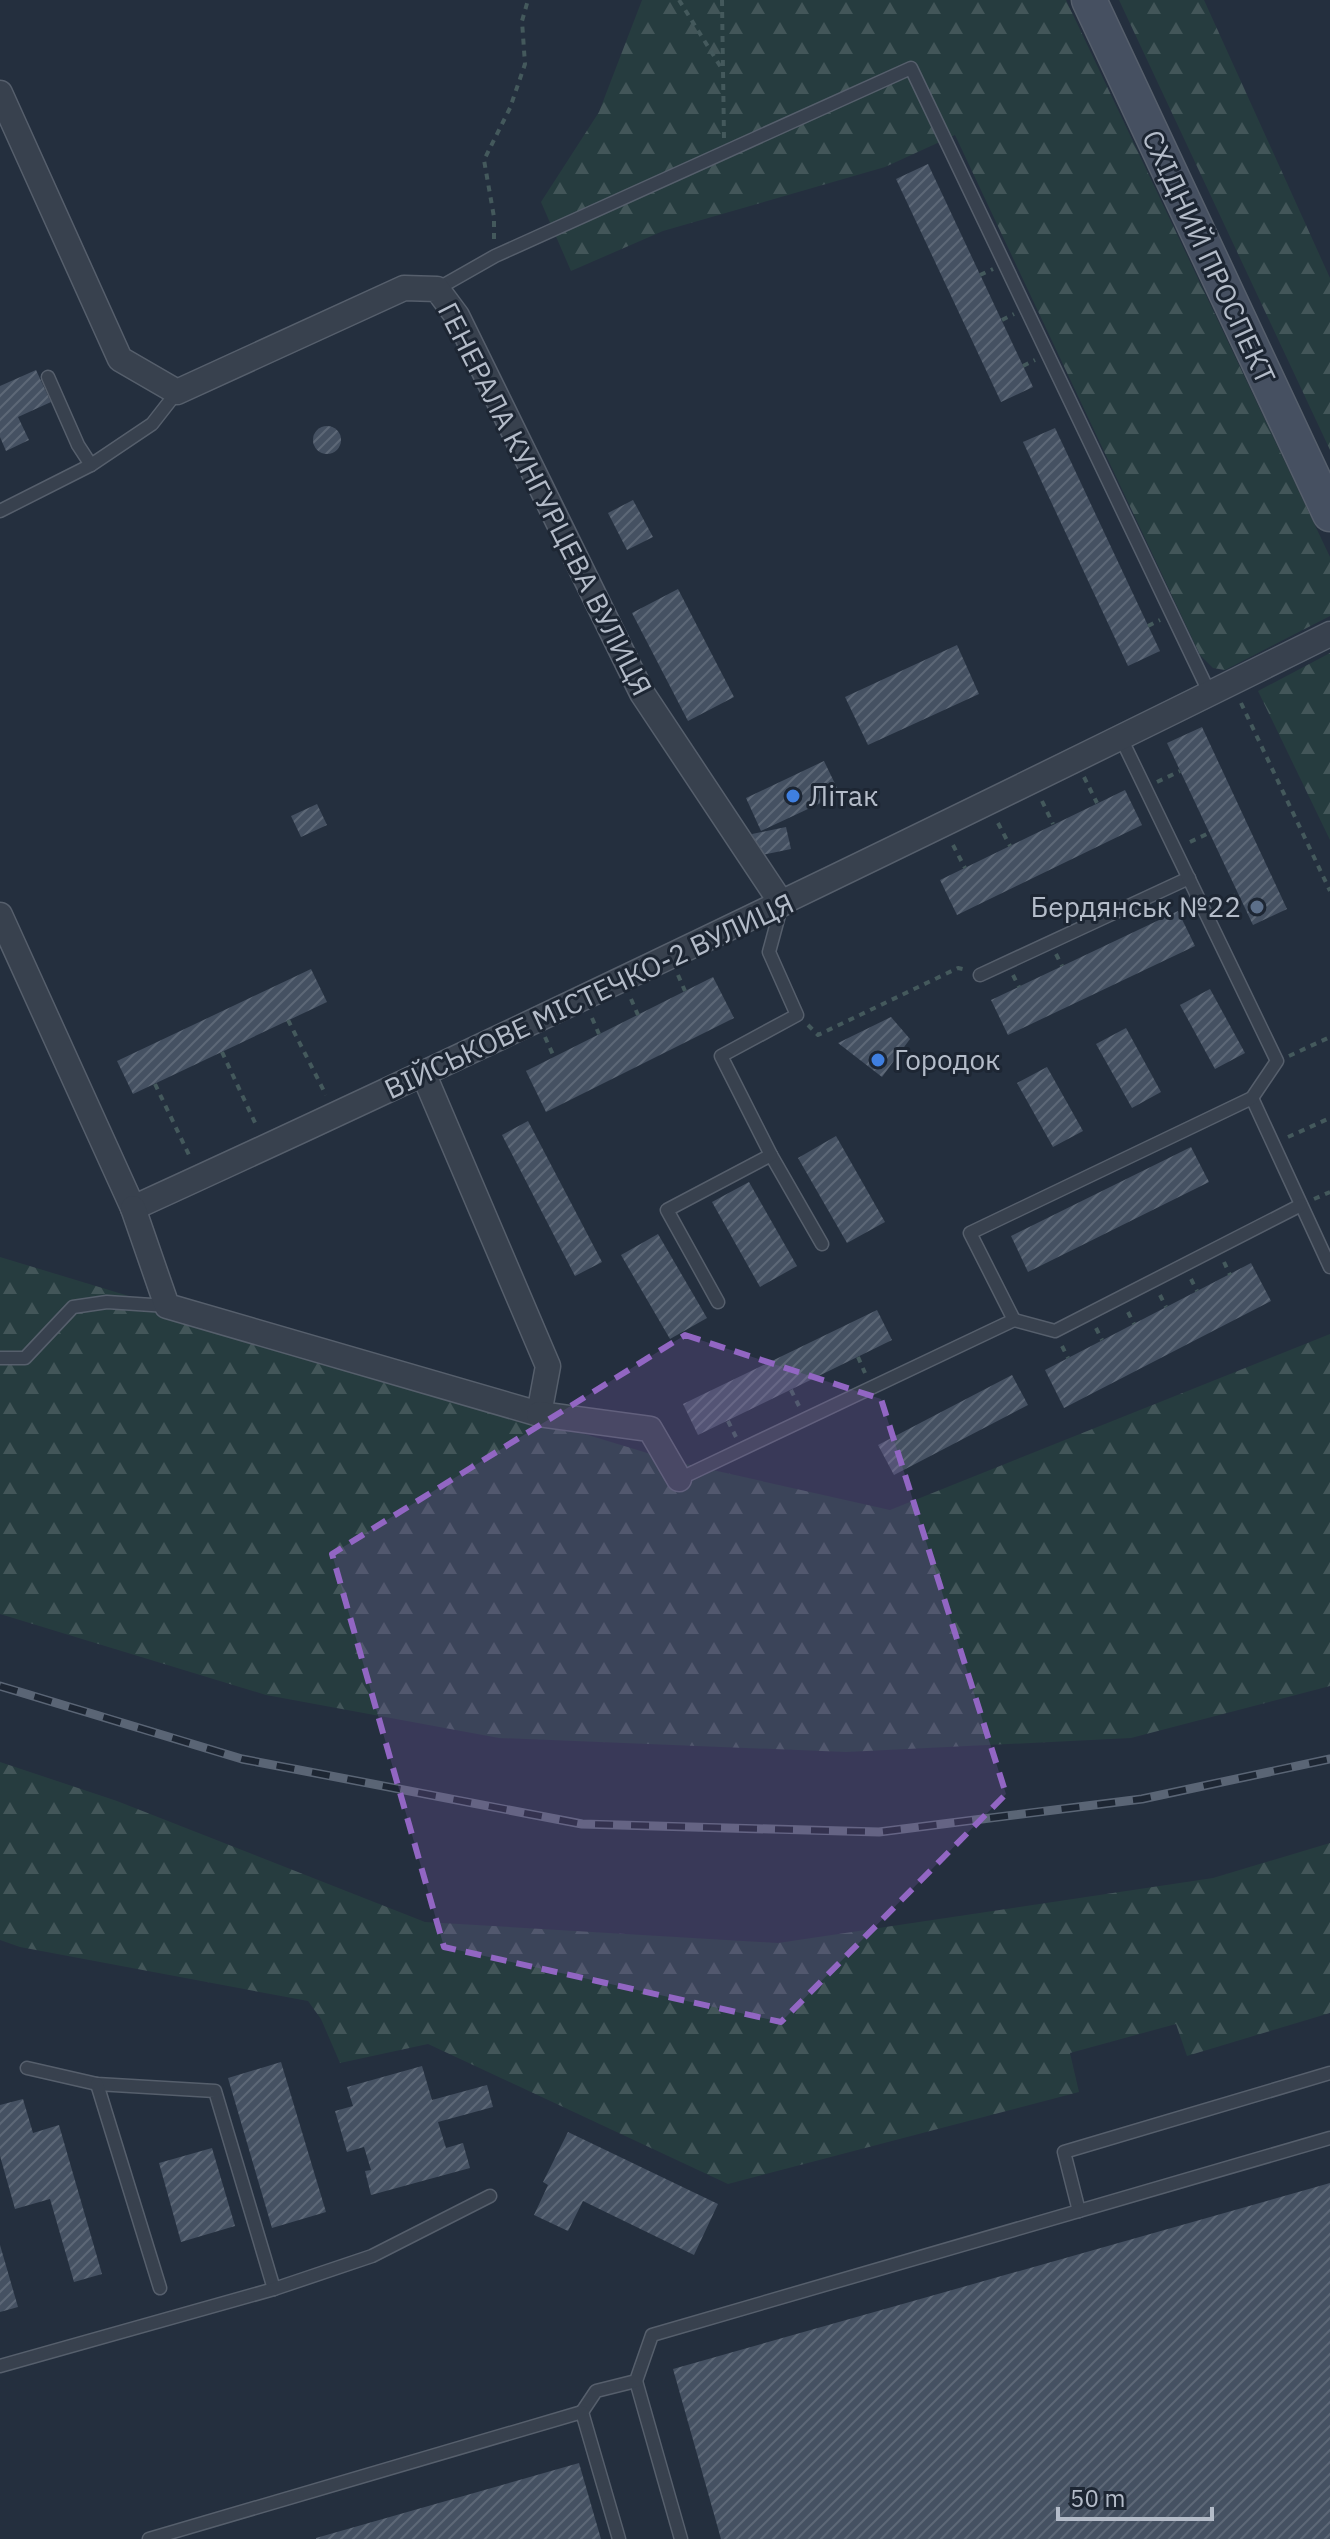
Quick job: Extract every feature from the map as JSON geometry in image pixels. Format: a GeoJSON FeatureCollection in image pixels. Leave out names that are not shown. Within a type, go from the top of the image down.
{"type":"FeatureCollection","features":[{"type":"Feature","properties":{"kind":"main road","name":"СХІДНИЙ ПРОСПЕКТ"},"geometry":{"type":"LineString","coordinates":[[1089,0],[1330,514]]}},
{"type":"Feature","properties":{"kind":"street"},"geometry":{"type":"LineString","coordinates":[[0,93],[120,359],[177,392]]}},
{"type":"Feature","properties":{"kind":"street","name":"ГЕНЕРАЛА КУНГУРЦЕВА ВУЛИЦЯ"},"geometry":{"type":"LineString","coordinates":[[177,392],[404,288],[437,289],[457,316],[642,693],[782,904]]}},
{"type":"Feature","properties":{"kind":"street","name":"ВІЙСЬКОВЕ МІСТЕЧКО-2 ВУЛИЦЯ"},"geometry":{"type":"LineString","coordinates":[[133,1208],[424,1075],[782,904],[1330,634]]}},
{"type":"Feature","properties":{"kind":"street"},"geometry":{"type":"LineString","coordinates":[[0,915],[133,1208],[167,1306],[539,1414],[650,1429],[679,1479]]}},
{"type":"Feature","properties":{"kind":"street"},"geometry":{"type":"LineString","coordinates":[[424,1075],[548,1366],[539,1414]]}},
{"type":"Feature","properties":{"kind":"lane"},"geometry":{"type":"LineString","coordinates":[[437,289],[495,256],[911,68],[1220,688]]}},
{"type":"Feature","properties":{"kind":"lane"},"geometry":{"type":"LineString","coordinates":[[48,377],[78,445],[91,465]]}},
{"type":"Feature","properties":{"kind":"lane"},"geometry":{"type":"LineString","coordinates":[[0,511],[91,465],[152,424],[177,392]]}},
{"type":"Feature","properties":{"kind":"lane"},"geometry":{"type":"LineString","coordinates":[[1014,1320],[970,1233],[1252,1098],[1277,1061],[1121,738]]}},
{"type":"Feature","properties":{"kind":"lane"},"geometry":{"type":"LineString","coordinates":[[980,975],[1189,878]]}},
{"type":"Feature","properties":{"kind":"lane"},"geometry":{"type":"LineString","coordinates":[[782,904],[769,952],[797,1015],[721,1056],[771,1155],[822,1244]]}},
{"type":"Feature","properties":{"kind":"lane"},"geometry":{"type":"LineString","coordinates":[[1252,1098],[1330,1267]]}},
{"type":"Feature","properties":{"kind":"lane"},"geometry":{"type":"LineString","coordinates":[[718,1302],[667,1210],[771,1155]]}},
{"type":"Feature","properties":{"kind":"lane"},"geometry":{"type":"LineString","coordinates":[[679,1479],[1014,1320],[1055,1331],[1301,1205]]}},
{"type":"Feature","properties":{"kind":"lane"},"geometry":{"type":"LineString","coordinates":[[0,1358],[25,1358],[73,1307],[107,1302],[167,1306]]}},
{"type":"Feature","properties":{"kind":"lane"},"geometry":{"type":"LineString","coordinates":[[27,2068],[97,2084],[215,2091],[274,2289]]}},
{"type":"Feature","properties":{"kind":"lane"},"geometry":{"type":"LineString","coordinates":[[1079,2211],[1064,2152],[1330,2073]]}},
{"type":"Feature","properties":{"kind":"lane"},"geometry":{"type":"LineString","coordinates":[[97,2084],[160,2288]]}},
{"type":"Feature","properties":{"kind":"lane"},"geometry":{"type":"LineString","coordinates":[[681,2539],[636,2381],[652,2335],[1330,2138]]}},
{"type":"Feature","properties":{"kind":"lane"},"geometry":{"type":"LineString","coordinates":[[0,2366],[274,2289],[372,2256],[490,2196]]}},
{"type":"Feature","properties":{"kind":"lane"},"geometry":{"type":"LineString","coordinates":[[149,2539],[582,2412],[596,2391],[636,2381]]}},
{"type":"Feature","properties":{"kind":"lane"},"geometry":{"type":"LineString","coordinates":[[582,2412],[619,2539]]}},
{"type":"Feature","properties":{"kind":"path"},"geometry":{"type":"LineString","coordinates":[[495,256],[494,217],[484,160],[510,108],[525,64],[522,21],[528,0]]}},
{"type":"Feature","properties":{"kind":"path"},"geometry":{"type":"LineString","coordinates":[[679,0],[722,70]]}},
{"type":"Feature","properties":{"kind":"path"},"geometry":{"type":"LineString","coordinates":[[722,0],[724,152]]}},
{"type":"Feature","properties":{"kind":"path"},"geometry":{"type":"LineString","coordinates":[[1220,688],[1330,891]]}},
{"type":"Feature","properties":{"kind":"path"},"geometry":{"type":"LineString","coordinates":[[1076,761],[1097,803]]}},
{"type":"Feature","properties":{"kind":"path"},"geometry":{"type":"LineString","coordinates":[[1145,788],[1180,771]]}},
{"type":"Feature","properties":{"kind":"path"},"geometry":{"type":"LineString","coordinates":[[1033,782],[1053,824]]}},
{"type":"Feature","properties":{"kind":"path"},"geometry":{"type":"LineString","coordinates":[[989,803],[1010,846]]}},
{"type":"Feature","properties":{"kind":"path"},"geometry":{"type":"LineString","coordinates":[[944,825],[965,868]]}},
{"type":"Feature","properties":{"kind":"path"},"geometry":{"type":"LineString","coordinates":[[1175,849],[1209,833]]}},
{"type":"Feature","properties":{"kind":"path"},"geometry":{"type":"LineString","coordinates":[[1204,910],[1238,894]]}},
{"type":"Feature","properties":{"kind":"path"},"geometry":{"type":"LineString","coordinates":[[797,1015],[818,1035],[958,968],[980,975]]}},
{"type":"Feature","properties":{"kind":"path"},"geometry":{"type":"LineString","coordinates":[[288,1020],[336,1115]]}},
{"type":"Feature","properties":{"kind":"path"},"geometry":{"type":"LineString","coordinates":[[1277,1061],[1330,1037]]}},
{"type":"Feature","properties":{"kind":"path"},"geometry":{"type":"LineString","coordinates":[[222,1052],[267,1147]]}},
{"type":"Feature","properties":{"kind":"path"},"geometry":{"type":"LineString","coordinates":[[155,1084],[199,1178]]}},
{"type":"Feature","properties":{"kind":"path"},"geometry":{"type":"LineString","coordinates":[[1273,1144],[1330,1118]]}},
{"type":"Feature","properties":{"kind":"highlighted area"},"geometry":{"type":"Polygon","coordinates":[[[685,1335],[881,1399],[1006,1794],[781,2022],[444,1947],[332,1554],[685,1335]]]}},
{"type":"Feature","properties":{"kind":"green space"},"geometry":{"type":"Polygon","coordinates":[[[642,0],[1066,0],[1330,557],[1330,616],[1225,670],[1213,668],[1200,655],[955,135],[885,167],[663,231],[571,271],[541,202],[599,112],[642,0]]]}},
{"type":"Feature","properties":{"kind":"green space"},"geometry":{"type":"Polygon","coordinates":[[[1119,0],[1204,0],[1330,278],[1330,450],[1119,0]]]}},
{"type":"Feature","properties":{"kind":"green space"},"geometry":{"type":"Polygon","coordinates":[[[1330,653],[1330,840],[1258,691],[1330,653]]]}},
{"type":"Feature","properties":{"kind":"green space"},"geometry":{"type":"Polygon","coordinates":[[[0,1257],[677,1462],[890,1510],[1330,1334],[1330,1686],[1131,1738],[846,1752],[499,1738],[266,1695],[0,1614],[0,1257]]]}},
{"type":"Feature","properties":{"kind":"green space"},"geometry":{"type":"Polygon","coordinates":[[[0,1762],[117,1801],[425,1922],[778,1943],[1213,1878],[1330,1843],[1330,2013],[1187,2056],[1176,2024],[1070,2053],[1079,2092],[728,2184],[428,2044],[340,2063],[321,2019],[308,2001],[20,1947],[0,1940],[0,1762]]]}},
{"type":"Feature","properties":{"kind":"building"},"geometry":{"type":"Polygon","coordinates":[[[928,164],[1033,387],[1001,402],[896,179],[928,164]]]}},
{"type":"Feature","properties":{"kind":"building"},"geometry":{"type":"Polygon","coordinates":[[[36,370],[51,402],[18,417],[29,440],[6,451],[0,437],[0,386],[36,370]]]}},
{"type":"Feature","properties":{"kind":"building"},"geometry":{"type":"Polygon","coordinates":[[[327,426],[337,430],[341,440],[337,450],[327,454],[317,450],[313,440],[317,430],[327,426]]]}},
{"type":"Feature","properties":{"kind":"building"},"geometry":{"type":"Polygon","coordinates":[[[1055,428],[1160,651],[1128,666],[1023,442],[1055,428]]]}},
{"type":"Feature","properties":{"kind":"building"},"geometry":{"type":"Polygon","coordinates":[[[633,500],[653,537],[627,550],[608,513],[633,500]]]}},
{"type":"Feature","properties":{"kind":"building"},"geometry":{"type":"Polygon","coordinates":[[[678,589],[734,697],[688,721],[632,613],[678,589]]]}},
{"type":"Feature","properties":{"kind":"building"},"geometry":{"type":"Polygon","coordinates":[[[957,645],[979,694],[868,745],[845,697],[957,645]]]}},
{"type":"Feature","properties":{"kind":"building"},"geometry":{"type":"Polygon","coordinates":[[[1202,727],[1287,909],[1253,925],[1167,743],[1202,727]]]}},
{"type":"Feature","properties":{"kind":"building","name":"Літак"},"geometry":{"type":"Polygon","coordinates":[[[824,761],[840,794],[761,831],[746,798],[824,761]]]}},
{"type":"Feature","properties":{"kind":"building"},"geometry":{"type":"Polygon","coordinates":[[[1125,790],[1142,825],[957,915],[940,880],[1125,790]]]}},
{"type":"Feature","properties":{"kind":"building"},"geometry":{"type":"Polygon","coordinates":[[[317,804],[327,825],[301,837],[291,816],[317,804]]]}},
{"type":"Feature","properties":{"kind":"building"},"geometry":{"type":"Polygon","coordinates":[[[786,827],[791,849],[757,856],[752,834],[786,827]]]}},
{"type":"Feature","properties":{"kind":"building"},"geometry":{"type":"Polygon","coordinates":[[[1178,911],[1195,946],[1008,1035],[991,1000],[1178,911]]]}},
{"type":"Feature","properties":{"kind":"building"},"geometry":{"type":"Polygon","coordinates":[[[311,969],[327,1002],[133,1094],[117,1061],[311,969]]]}},
{"type":"Feature","properties":{"kind":"building"},"geometry":{"type":"Polygon","coordinates":[[[713,977],[734,1018],[546,1112],[526,1071],[713,977]]]}},
{"type":"Feature","properties":{"kind":"building"},"geometry":{"type":"Polygon","coordinates":[[[1210,989],[1245,1053],[1215,1069],[1180,1005],[1210,989]]]}},
{"type":"Feature","properties":{"kind":"building","name":"Городок"},"geometry":{"type":"Polygon","coordinates":[[[891,1017],[910,1039],[882,1077],[838,1043],[891,1017]]]}},
{"type":"Feature","properties":{"kind":"building"},"geometry":{"type":"Polygon","coordinates":[[[1126,1028],[1161,1092],[1132,1108],[1096,1044],[1126,1028]]]}},
{"type":"Feature","properties":{"kind":"building"},"geometry":{"type":"Polygon","coordinates":[[[1047,1067],[1083,1131],[1053,1147],[1017,1083],[1047,1067]]]}},
{"type":"Feature","properties":{"kind":"building"},"geometry":{"type":"Polygon","coordinates":[[[528,1121],[602,1262],[575,1276],[502,1135],[528,1121]]]}},
{"type":"Feature","properties":{"kind":"building"},"geometry":{"type":"Polygon","coordinates":[[[836,1136],[885,1222],[847,1243],[798,1158],[836,1136]]]}},
{"type":"Feature","properties":{"kind":"building"},"geometry":{"type":"Polygon","coordinates":[[[1191,1147],[1209,1182],[1028,1272],[1011,1236],[1191,1147]]]}},
{"type":"Feature","properties":{"kind":"building"},"geometry":{"type":"Polygon","coordinates":[[[749,1182],[797,1266],[760,1287],[712,1202],[749,1182]]]}},
{"type":"Feature","properties":{"kind":"building"},"geometry":{"type":"Polygon","coordinates":[[[658,1234],[707,1318],[670,1339],[621,1255],[658,1234]]]}},
{"type":"Feature","properties":{"kind":"building"},"geometry":{"type":"Polygon","coordinates":[[[1251,1263],[1271,1301],[1064,1408],[1045,1370],[1251,1263]]]}},
{"type":"Feature","properties":{"kind":"building"},"geometry":{"type":"Polygon","coordinates":[[[877,1310],[892,1340],[698,1435],[683,1404],[877,1310]]]}},
{"type":"Feature","properties":{"kind":"building"},"geometry":{"type":"Polygon","coordinates":[[[1012,1375],[1028,1405],[894,1475],[878,1445],[1012,1375]]]}},
{"type":"Feature","properties":{"kind":"building"},"geometry":{"type":"Polygon","coordinates":[[[281,2062],[326,2212],[272,2228],[228,2078],[281,2062]]]}},
{"type":"Feature","properties":{"kind":"building"},"geometry":{"type":"Polygon","coordinates":[[[422,2066],[432,2100],[487,2085],[493,2107],[438,2122],[446,2148],[463,2143],[470,2168],[371,2195],[365,2171],[371,2170],[364,2147],[347,2152],[335,2111],[353,2106],[347,2087],[422,2066]]]}},
{"type":"Feature","properties":{"kind":"building"},"geometry":{"type":"Polygon","coordinates":[[[23,2099],[33,2133],[59,2125],[102,2274],[74,2282],[50,2199],[15,2209],[0,2156],[0,2105],[23,2099]]]}},
{"type":"Feature","properties":{"kind":"building"},"geometry":{"type":"Polygon","coordinates":[[[568,2132],[718,2204],[694,2255],[583,2201],[568,2231],[534,2215],[548,2185],[543,2182],[568,2132]]]}},
{"type":"Feature","properties":{"kind":"building"},"geometry":{"type":"Polygon","coordinates":[[[212,2148],[235,2226],[181,2242],[159,2163],[212,2148]]]}},
{"type":"Feature","properties":{"kind":"building"},"geometry":{"type":"Polygon","coordinates":[[[1330,2183],[1330,2539],[721,2539],[673,2369],[1330,2183]]]}},
{"type":"Feature","properties":{"kind":"building"},"geometry":{"type":"Polygon","coordinates":[[[0,2245],[18,2307],[0,2312],[0,2245]]]}},
{"type":"Feature","properties":{"kind":"building"},"geometry":{"type":"Polygon","coordinates":[[[579,2463],[601,2539],[316,2539],[316,2538],[579,2463]]]}},
{"type":"Feature","properties":{"kind":"railway"},"geometry":{"type":"LineString","coordinates":[[0,1686],[242,1759],[582,1824],[879,1832],[1142,1799],[1330,1759]]}},
{"type":"Feature","properties":{"kind":"place","name":"Літак"},"geometry":{"type":"Point","coordinates":[793,796]}},
{"type":"Feature","properties":{"kind":"place","name":"Бердянськ №22"},"geometry":{"type":"Point","coordinates":[1257,907]}},
{"type":"Feature","properties":{"kind":"place","name":"Городок"},"geometry":{"type":"Point","coordinates":[878,1060]}}]}
